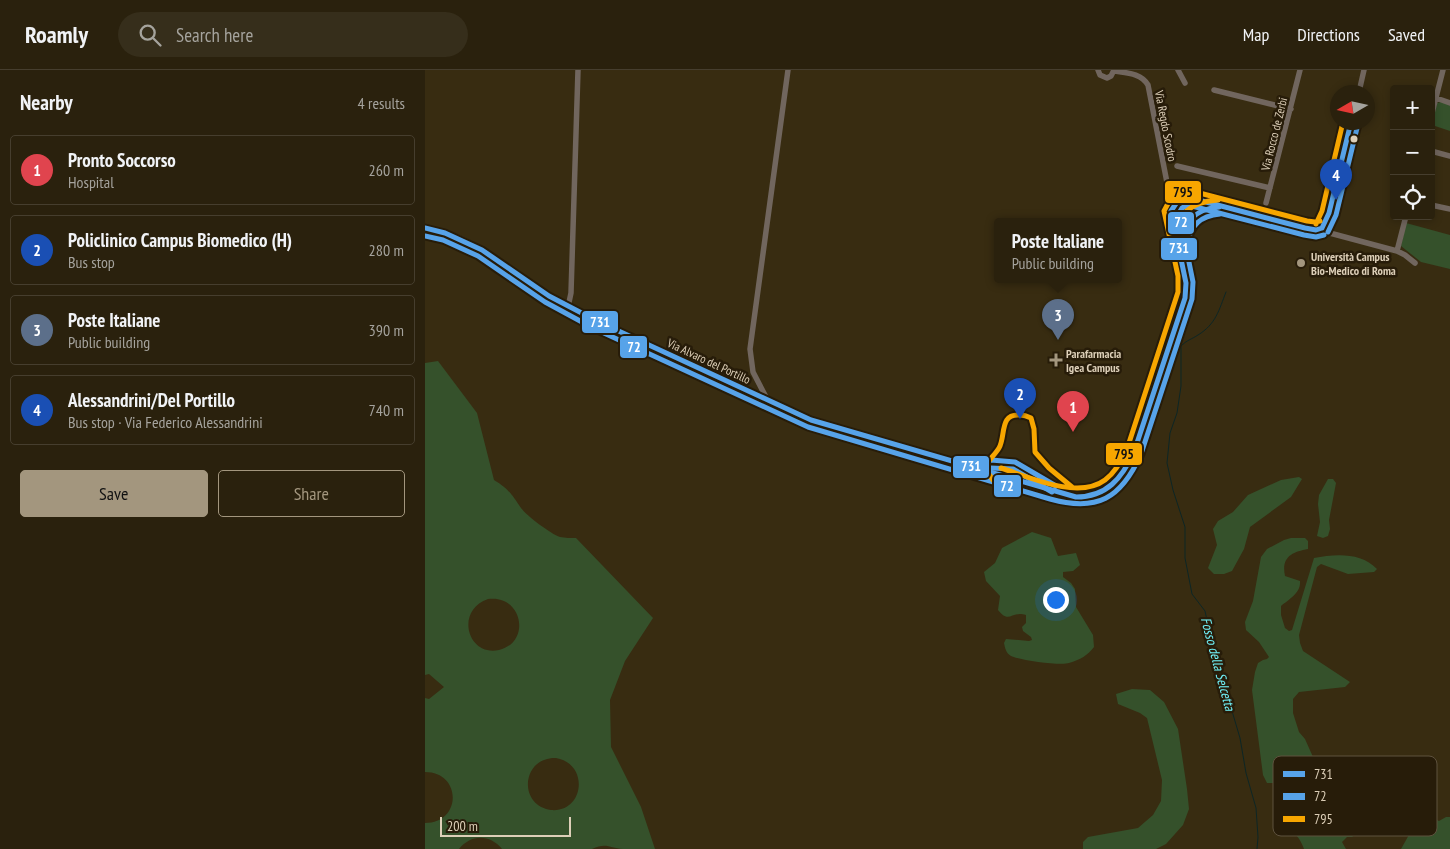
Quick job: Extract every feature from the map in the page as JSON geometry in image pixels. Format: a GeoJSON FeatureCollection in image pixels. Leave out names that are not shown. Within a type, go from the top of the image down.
{"type":"FeatureCollection","features":[{"type":"Feature","properties":{"kind":"street"},"geometry":{"type":"LineString","coordinates":[[568,307],[571,296],[578,70]]}},
{"type":"Feature","properties":{"kind":"street"},"geometry":{"type":"LineString","coordinates":[[767,399],[753,372],[750,349],[788,70]]}},
{"type":"Feature","properties":{"kind":"street","name":"Via Regdo Scodro"},"geometry":{"type":"LineString","coordinates":[[1098,70],[1104,78],[1109,77],[1113,71],[1138,75],[1147,84],[1172,213]]}},
{"type":"Feature","properties":{"kind":"street"},"geometry":{"type":"LineString","coordinates":[[1178,70],[1185,83]]}},
{"type":"Feature","properties":{"kind":"street","name":"Via Rocco de Zerbi"},"geometry":{"type":"LineString","coordinates":[[1266,203],[1300,70]]}},
{"type":"Feature","properties":{"kind":"street"},"geometry":{"type":"LineString","coordinates":[[1361,85],[1364,70]]}},
{"type":"Feature","properties":{"kind":"street"},"geometry":{"type":"LineString","coordinates":[[1435,102],[1443,70]]}},
{"type":"Feature","properties":{"kind":"street"},"geometry":{"type":"LineString","coordinates":[[1214,90],[1291,109]]}},
{"type":"Feature","properties":{"kind":"street"},"geometry":{"type":"LineString","coordinates":[[1436,98],[1450,103]]}},
{"type":"Feature","properties":{"kind":"street"},"geometry":{"type":"LineString","coordinates":[[1073,496],[1087,496],[1104,490],[1117,481],[1127,467],[1133,452],[1185,298],[1186,283],[1172,213],[1177,202],[1189,198],[1315,230],[1322,228],[1329,213],[1349,130]]}},
{"type":"Feature","properties":{"kind":"street"},"geometry":{"type":"LineString","coordinates":[[1435,152],[1450,156]]}},
{"type":"Feature","properties":{"kind":"street"},"geometry":{"type":"LineString","coordinates":[[1177,166],[1270,188]]}},
{"type":"Feature","properties":{"kind":"street","name":"Via Regdo Scodro"},"geometry":{"type":"LineString","coordinates":[[1166,180],[1173,192],[1189,198]]}},
{"type":"Feature","properties":{"kind":"street"},"geometry":{"type":"LineString","coordinates":[[1179,249],[1183,229],[1194,207],[1189,198]]}},
{"type":"Feature","properties":{"kind":"street"},"geometry":{"type":"LineString","coordinates":[[1435,206],[1450,209]]}},
{"type":"Feature","properties":{"kind":"street"},"geometry":{"type":"LineString","coordinates":[[1172,213],[1179,219],[1191,216],[1210,207],[1224,207]]}},
{"type":"Feature","properties":{"kind":"street"},"geometry":{"type":"LineString","coordinates":[[1397,251],[1405,220]]}},
{"type":"Feature","properties":{"kind":"street","name":"Via Alvaro del Portillo"},"geometry":{"type":"LineString","coordinates":[[425,228],[444,232],[479,247],[568,307],[828,426],[1073,496]]}},
{"type":"Feature","properties":{"kind":"street"},"geometry":{"type":"LineString","coordinates":[[1322,228],[1326,232],[1397,251],[1415,263]]}},
{"type":"Feature","properties":{"kind":"street","name":"Via Alvaro del Portillo"},"geometry":{"type":"LineString","coordinates":[[943,459],[959,461],[998,460],[1016,463],[1073,496]]}},
{"type":"Feature","properties":{"kind":"street"},"geometry":{"type":"LineString","coordinates":[[998,460],[994,467],[999,475]]}},
{"type":"Feature","properties":{"kind":"street"},"geometry":{"type":"LineString","coordinates":[[1018,481],[1029,478],[1031,474],[1029,469]]}},
{"type":"Feature","properties":{"kind":"green space"},"geometry":{"type":"Polygon","coordinates":[[[1441,102],[1450,105],[1450,131],[1435,126],[1437,103],[1441,102]]]}},
{"type":"Feature","properties":{"kind":"green space"},"geometry":{"type":"Polygon","coordinates":[[[1406,223],[1450,235],[1450,269],[1421,262],[1401,246],[1406,223]]]}},
{"type":"Feature","properties":{"kind":"green space"},"geometry":{"type":"Polygon","coordinates":[[[438,361],[477,413],[494,480],[510,492],[524,511],[545,529],[560,537],[576,538],[653,618],[625,661],[610,700],[611,747],[641,807],[655,849],[623,849],[605,846],[592,849],[502,849],[486,838],[475,838],[459,849],[425,849],[425,823],[437,821],[446,815],[451,807],[453,798],[451,788],[446,780],[437,774],[425,772],[425,698],[429,699],[444,687],[429,674],[425,675],[425,363],[438,361]],[[488,599],[478,605],[471,613],[469,631],[479,647],[488,650],[499,650],[509,645],[516,638],[519,620],[509,604],[500,599],[488,599]],[[556,758],[544,760],[536,765],[530,773],[528,782],[529,792],[533,800],[540,807],[551,810],[562,809],[570,804],[576,796],[579,787],[574,769],[567,762],[556,758]]]}},
{"type":"Feature","properties":{"kind":"green space"},"geometry":{"type":"Polygon","coordinates":[[[1299,477],[1302,479],[1291,497],[1250,527],[1244,549],[1232,571],[1224,574],[1214,574],[1208,568],[1217,545],[1213,529],[1218,521],[1233,512],[1248,495],[1281,480],[1299,477]]]}},
{"type":"Feature","properties":{"kind":"green space"},"geometry":{"type":"Polygon","coordinates":[[[1328,479],[1333,479],[1336,483],[1329,520],[1330,529],[1328,536],[1323,538],[1317,536],[1320,522],[1318,504],[1319,495],[1328,479]]]}},
{"type":"Feature","properties":{"kind":"green space"},"geometry":{"type":"Polygon","coordinates":[[[1032,532],[1051,538],[1058,556],[1076,553],[1080,565],[1073,571],[1063,572],[1063,577],[1075,589],[1076,607],[1093,635],[1094,647],[1083,657],[1069,663],[1058,664],[1015,658],[1009,655],[1004,645],[1006,639],[1032,640],[1023,631],[1022,627],[1026,623],[1026,615],[1017,614],[1008,617],[998,610],[1000,596],[986,581],[984,572],[995,563],[1002,548],[1032,532]]]}},
{"type":"Feature","properties":{"kind":"green space"},"geometry":{"type":"Polygon","coordinates":[[[1305,538],[1308,541],[1308,549],[1293,554],[1286,560],[1285,564],[1285,576],[1300,581],[1297,592],[1281,606],[1281,615],[1285,628],[1289,631],[1292,630],[1314,558],[1339,555],[1356,557],[1371,563],[1377,569],[1374,572],[1348,574],[1321,564],[1317,567],[1299,635],[1300,643],[1303,651],[1350,682],[1345,687],[1299,692],[1293,699],[1293,713],[1299,732],[1305,739],[1313,756],[1273,756],[1273,783],[1267,783],[1263,775],[1252,690],[1258,663],[1269,657],[1259,642],[1246,630],[1245,622],[1253,601],[1261,557],[1267,549],[1284,540],[1305,538]]]}},
{"type":"Feature","properties":{"kind":"green space"},"geometry":{"type":"Polygon","coordinates":[[[1132,689],[1150,690],[1164,702],[1178,729],[1189,809],[1183,825],[1166,844],[1156,849],[1083,849],[1083,842],[1088,837],[1138,828],[1153,815],[1161,801],[1162,780],[1147,718],[1118,704],[1116,694],[1132,689]]]}},
{"type":"Feature","properties":{"kind":"green space"},"geometry":{"type":"Polygon","coordinates":[[[1450,817],[1450,849],[1401,849],[1408,836],[1437,836],[1437,820],[1450,817]]]}},
{"type":"Feature","properties":{"kind":"green space"},"geometry":{"type":"Polygon","coordinates":[[[1297,836],[1353,836],[1347,837],[1342,842],[1346,849],[1304,849],[1297,836]]]}},
{"type":"Feature","properties":{"kind":"waterway","name":"Fosso della Selcetta"},"geometry":{"type":"LineString","coordinates":[[1226,292],[1219,311],[1209,326],[1181,346],[1181,386],[1177,413],[1170,433],[1167,463],[1173,490],[1185,527],[1185,558],[1192,594],[1205,611],[1223,693],[1232,711],[1240,738],[1246,773],[1256,808],[1257,849]]}},
{"type":"Feature","properties":{"kind":"transit line","name":"795"},"geometry":{"type":"LineString","coordinates":[[1316,224],[1322,211],[1341,130]]}},
{"type":"Feature","properties":{"kind":"transit line","name":"731"},"geometry":{"type":"LineString","coordinates":[[1322,228],[1329,213],[1349,130]]}},
{"type":"Feature","properties":{"kind":"transit line","name":"72"},"geometry":{"type":"LineString","coordinates":[[1328,232],[1336,215],[1357,130]]}},
{"type":"Feature","properties":{"kind":"transit line","name":"795"},"geometry":{"type":"LineString","coordinates":[[1001,468],[1053,485],[1081,488],[1094,486],[1105,480],[1118,466],[1127,449],[1178,292],[1178,276],[1164,211],[1172,196],[1188,190],[1307,221],[1320,221]]}},
{"type":"Feature","properties":{"kind":"transit line","name":"731"},"geometry":{"type":"LineString","coordinates":[[425,228],[445,233],[482,250],[549,296],[597,321],[811,420],[1076,497],[1096,494],[1105,490],[1119,478],[1134,452],[1185,298],[1186,283],[1171,211],[1177,202],[1187,197],[1305,228],[1316,230],[1322,228]]}},
{"type":"Feature","properties":{"kind":"transit line","name":"795"},"geometry":{"type":"LineString","coordinates":[[1173,244],[1177,225],[1186,212],[1199,204],[1218,200]]}},
{"type":"Feature","properties":{"kind":"transit line","name":"72"},"geometry":{"type":"LineString","coordinates":[[425,236],[443,240],[478,256],[545,302],[593,328],[808,427],[1050,499],[1081,504],[1106,498],[1116,491],[1125,482],[1141,454],[1192,299],[1193,282],[1179,213],[1182,208],[1188,205],[1304,235],[1316,237],[1324,235]]}},
{"type":"Feature","properties":{"kind":"transit line","name":"731"},"geometry":{"type":"LineString","coordinates":[[1180,243],[1185,228],[1192,218],[1204,210],[1219,207]]}},
{"type":"Feature","properties":{"kind":"transit line","name":"72"},"geometry":{"type":"LineString","coordinates":[[1187,244],[1191,232],[1197,223],[1207,217],[1220,214]]}},
{"type":"Feature","properties":{"kind":"transit line","name":"795"},"geometry":{"type":"LineString","coordinates":[[993,480],[988,473],[987,463],[999,448],[1006,421],[1013,415],[1021,415],[1031,418],[1034,429],[1035,452],[1049,468],[1072,487]]}},
{"type":"Feature","properties":{"kind":"transit line","name":"731"},"geometry":{"type":"LineString","coordinates":[[967,461],[1015,462],[1056,486]]}},
{"type":"Feature","properties":{"kind":"transit line","name":"72"},"geometry":{"type":"LineString","coordinates":[[967,468],[1013,469],[1052,492]]}},
{"type":"Feature","properties":{"kind":"place","name":"Alessandrini/Del Portillo"},"geometry":{"type":"Point","coordinates":[1336,200]}},
{"type":"Feature","properties":{"kind":"place","name":"Università Campus Bio-Medico di Roma"},"geometry":{"type":"Point","coordinates":[1301,263]}},
{"type":"Feature","properties":{"kind":"place","name":"Poste Italiane"},"geometry":{"type":"Point","coordinates":[1058,340]}},
{"type":"Feature","properties":{"kind":"place","name":"Parafarmacia Igea Campus"},"geometry":{"type":"Point","coordinates":[1056,360]}},
{"type":"Feature","properties":{"kind":"place","name":"Policlinico Campus Biomedico (H)"},"geometry":{"type":"Point","coordinates":[1020,419]}},
{"type":"Feature","properties":{"kind":"place","name":"Pronto Soccorso"},"geometry":{"type":"Point","coordinates":[1073,432]}}]}
